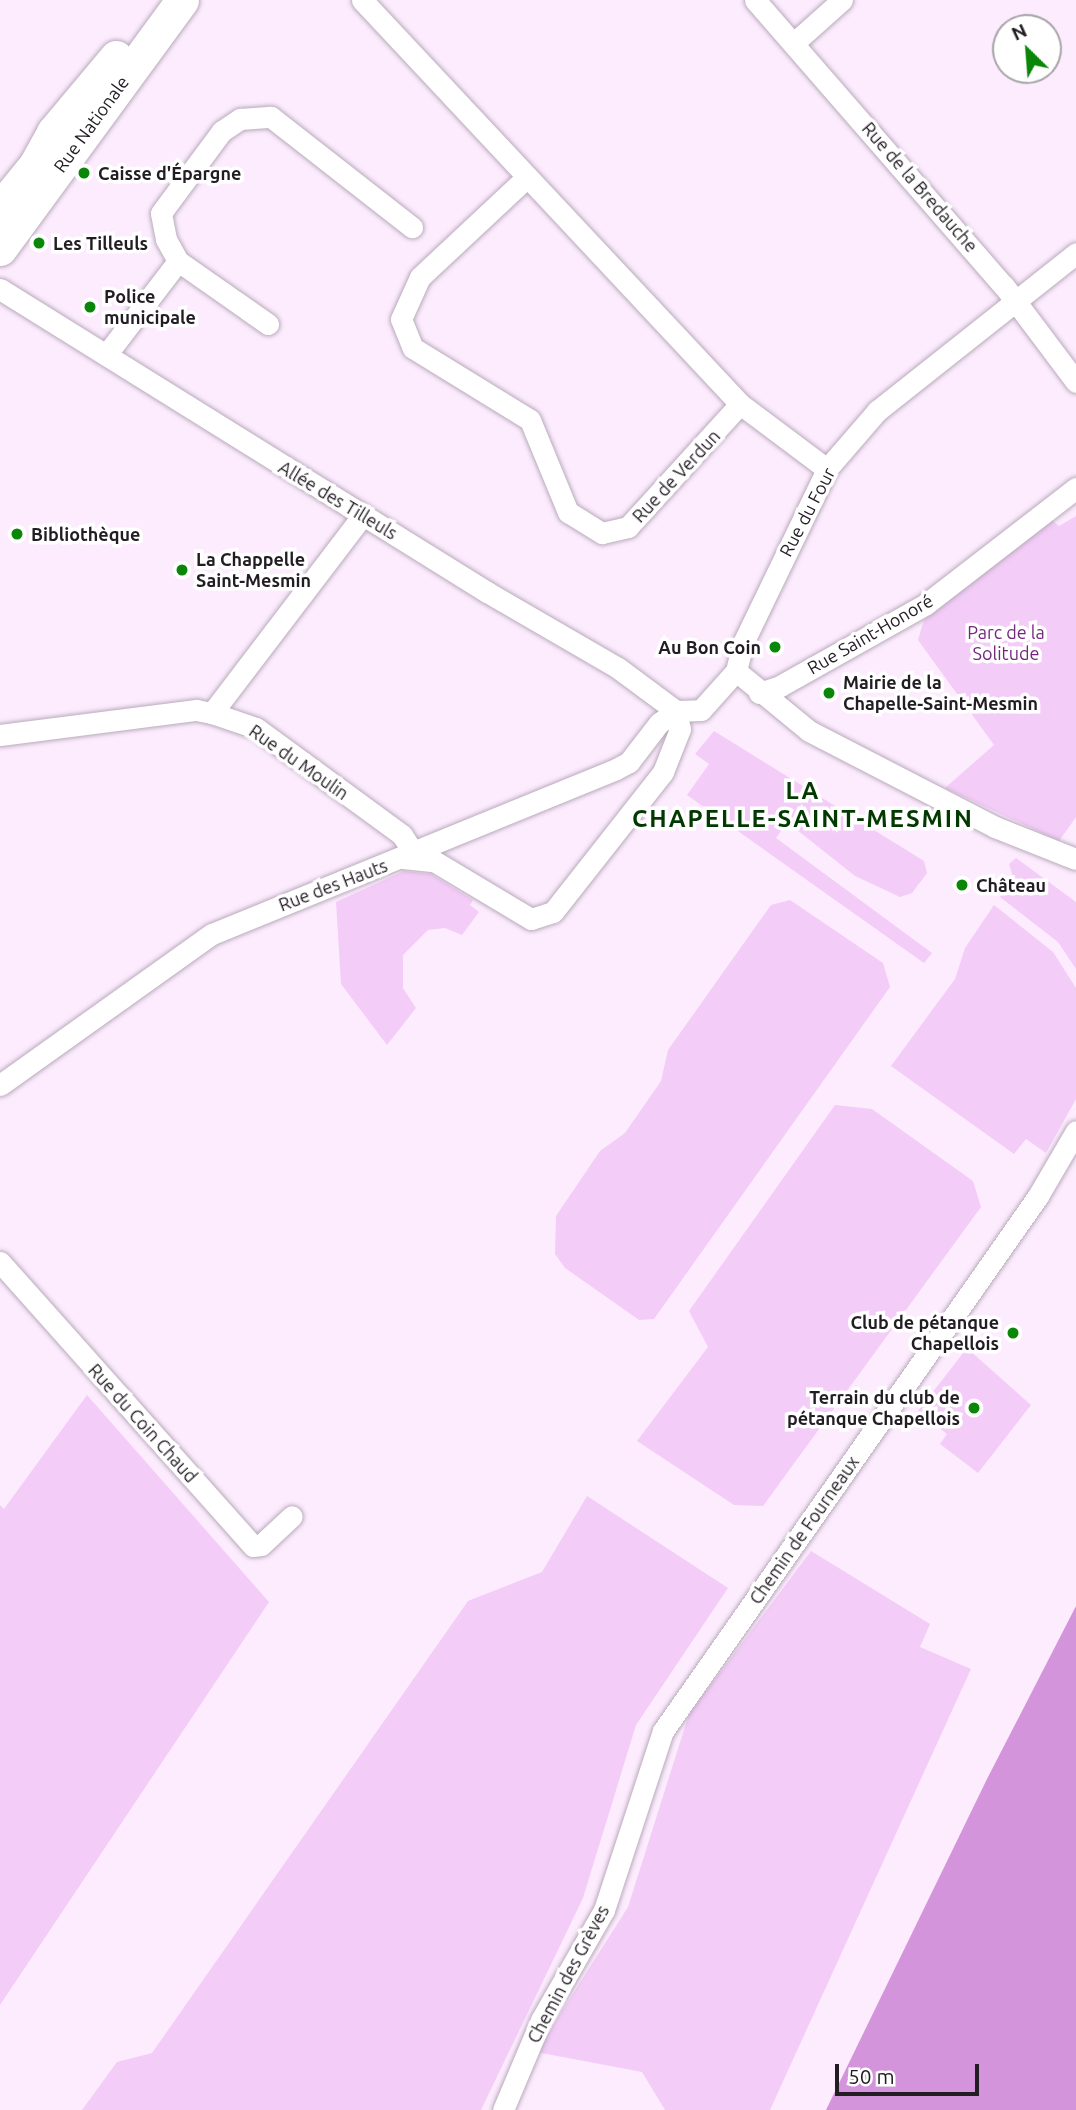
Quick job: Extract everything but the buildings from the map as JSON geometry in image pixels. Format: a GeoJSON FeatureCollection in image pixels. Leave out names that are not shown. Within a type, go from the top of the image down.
{"type":"FeatureCollection","features":[{"type":"Feature","properties":{"kind":"main road","name":"Rue Nationale"},"geometry":{"type":"LineString","coordinates":[[0,208],[35,165],[76,102],[161,0]]}},
{"type":"Feature","properties":{"kind":"main road","name":"Rue Nationale"},"geometry":{"type":"LineString","coordinates":[[0,249],[182,0]]}},
{"type":"Feature","properties":{"kind":"street"},"geometry":{"type":"LineString","coordinates":[[362,0],[740,404],[827,469]]}},
{"type":"Feature","properties":{"kind":"street","name":"Rue de la Bredauche"},"geometry":{"type":"LineString","coordinates":[[754,0],[795,42],[1015,299],[1076,382]]}},
{"type":"Feature","properties":{"kind":"street"},"geometry":{"type":"LineString","coordinates":[[795,42],[842,0]]}},
{"type":"Feature","properties":{"kind":"street"},"geometry":{"type":"LineString","coordinates":[[268,324],[178,261],[166,239],[161,213],[222,131],[240,118],[271,117],[412,227]]}},
{"type":"Feature","properties":{"kind":"street","name":"Rue de Verdun"},"geometry":{"type":"LineString","coordinates":[[527,177],[420,276],[401,319],[413,348],[530,420],[568,512],[602,533],[628,527],[740,404]]}},
{"type":"Feature","properties":{"kind":"street","name":"Rue du Four"},"geometry":{"type":"LineString","coordinates":[[676,711],[701,710],[736,671],[743,643],[827,469],[877,411],[1076,253]]}},
{"type":"Feature","properties":{"kind":"street"},"geometry":{"type":"LineString","coordinates":[[106,355],[178,261]]}},
{"type":"Feature","properties":{"kind":"street","name":"Allée des Tilleuls"},"geometry":{"type":"LineString","coordinates":[[0,289],[363,515],[618,668],[676,711]]}},
{"type":"Feature","properties":{"kind":"street","name":"Rue Saint-Honoré"},"geometry":{"type":"LineString","coordinates":[[759,693],[780,686],[926,604],[1076,488]]}},
{"type":"Feature","properties":{"kind":"street"},"geometry":{"type":"LineString","coordinates":[[212,713],[363,515]]}},
{"type":"Feature","properties":{"kind":"street"},"geometry":{"type":"LineString","coordinates":[[736,671],[759,693],[810,731],[995,827],[1074,851]]}},
{"type":"Feature","properties":{"kind":"street","name":"Rue du Moulin"},"geometry":{"type":"LineString","coordinates":[[0,735],[196,710],[212,713],[256,728],[402,835],[408,855]]}},
{"type":"Feature","properties":{"kind":"street"},"geometry":{"type":"LineString","coordinates":[[408,855],[434,861],[531,919],[553,912],[663,772],[680,729],[676,711]]}},
{"type":"Feature","properties":{"kind":"street","name":"Rue des Hauts"},"geometry":{"type":"LineString","coordinates":[[0,1085],[212,934],[622,765],[659,723],[676,711]]}},
{"type":"Feature","properties":{"kind":"street"},"geometry":{"type":"LineString","coordinates":[[455,835],[450,854],[460,875]]}},
{"type":"Feature","properties":{"kind":"street","name":"Chemin de Fourneaux"},"geometry":{"type":"LineString","coordinates":[[654,1757],[663,1731],[1038,1196],[1076,1131]]}},
{"type":"Feature","properties":{"kind":"street","name":"Rue du Coin Chaud"},"geometry":{"type":"LineString","coordinates":[[0,1262],[253,1546],[261,1545],[292,1516]]}},
{"type":"Feature","properties":{"kind":"street","name":"Chemin des Grèves"},"geometry":{"type":"LineString","coordinates":[[503,2110],[541,2020],[604,1910],[654,1757]]}},
{"type":"Feature","properties":{"kind":"green space","name":"Parc de la Solitude"},"geometry":{"type":"Polygon","coordinates":[[[1076,516],[1076,817],[1059,841],[945,788],[994,745],[918,640],[924,620],[1048,517],[1059,526],[1076,516]]]}},
{"type":"Feature","properties":{"kind":"green space"},"geometry":{"type":"Polygon","coordinates":[[[714,731],[924,861],[927,873],[912,893],[900,897],[855,876],[787,822],[776,838],[932,953],[924,963],[687,795],[709,764],[695,754],[714,731]]]}},
{"type":"Feature","properties":{"kind":"green space"},"geometry":{"type":"Polygon","coordinates":[[[1016,858],[1076,902],[1076,969],[1058,942],[1000,897],[1014,880],[1009,864],[1016,858]]]}},
{"type":"Feature","properties":{"kind":"green space"},"geometry":{"type":"Polygon","coordinates":[[[404,871],[431,874],[473,900],[470,905],[479,912],[462,935],[445,928],[428,930],[403,955],[403,988],[416,1008],[387,1045],[341,984],[336,902],[404,871]]]}},
{"type":"Feature","properties":{"kind":"green space"},"geometry":{"type":"Polygon","coordinates":[[[790,900],[883,963],[890,987],[654,1319],[639,1320],[565,1268],[555,1254],[556,1216],[600,1151],[625,1133],[661,1081],[668,1050],[771,905],[790,900]]]}},
{"type":"Feature","properties":{"kind":"green space"},"geometry":{"type":"Polygon","coordinates":[[[994,905],[1053,952],[1076,988],[1076,1099],[1046,1153],[1026,1139],[1014,1154],[891,1066],[955,979],[965,948],[994,905]]]}},
{"type":"Feature","properties":{"kind":"green space"},"geometry":{"type":"Polygon","coordinates":[[[835,1105],[872,1109],[973,1181],[981,1207],[763,1506],[734,1505],[637,1441],[708,1347],[689,1311],[835,1105]]]}},
{"type":"Feature","properties":{"kind":"green space","name":"Terrain du club de pétanque Chapellois"},"geometry":{"type":"Polygon","coordinates":[[[967,1348],[1031,1405],[978,1473],[940,1444],[947,1434],[918,1411],[967,1348]]]}},
{"type":"Feature","properties":{"kind":"green space"},"geometry":{"type":"Polygon","coordinates":[[[87,1395],[269,1602],[0,2005],[0,1505],[4,1509],[87,1395]]]}},
{"type":"Feature","properties":{"kind":"green space"},"geometry":{"type":"Polygon","coordinates":[[[587,1496],[728,1588],[636,1725],[583,1898],[481,2110],[82,2110],[117,2062],[152,2053],[468,1601],[542,1572],[587,1496]]]}},
{"type":"Feature","properties":{"kind":"green space"},"geometry":{"type":"Polygon","coordinates":[[[811,1551],[930,1624],[920,1647],[971,1669],[770,2110],[665,2110],[642,2072],[536,2052],[628,1907],[689,1714],[811,1551]]]}},
{"type":"Feature","properties":{"kind":"shaded area"},"geometry":{"type":"Polygon","coordinates":[[[1076,1606],[1076,2110],[826,2110],[987,1779],[1076,1606]]]}},
{"type":"Feature","properties":{"kind":"place","name":"Caisse d'Épargne"},"geometry":{"type":"Point","coordinates":[84,173]}},
{"type":"Feature","properties":{"kind":"place","name":"Les Tilleuls"},"geometry":{"type":"Point","coordinates":[39,243]}},
{"type":"Feature","properties":{"kind":"place","name":"Police municipale"},"geometry":{"type":"Point","coordinates":[90,307]}},
{"type":"Feature","properties":{"kind":"place","name":"Bibliothèque"},"geometry":{"type":"Point","coordinates":[17,534]}},
{"type":"Feature","properties":{"kind":"place","name":"La Chappelle Saint-Mesmin"},"geometry":{"type":"Point","coordinates":[182,570]}},
{"type":"Feature","properties":{"kind":"place","name":"Au Bon Coin"},"geometry":{"type":"Point","coordinates":[775,647]}},
{"type":"Feature","properties":{"kind":"place","name":"Mairie de la Chapelle-Saint-Mesmin"},"geometry":{"type":"Point","coordinates":[829,693]}},
{"type":"Feature","properties":{"kind":"place","name":"Château"},"geometry":{"type":"Point","coordinates":[962,885]}},
{"type":"Feature","properties":{"kind":"place","name":"Club de pétanque Chapellois"},"geometry":{"type":"Point","coordinates":[1013,1333]}},
{"type":"Feature","properties":{"kind":"place","name":"Terrain du club de pétanque Chapellois"},"geometry":{"type":"Point","coordinates":[974,1408]}},
{"type":"Feature","properties":{"kind":"district","name":"LA CHAPELLE-SAINT-MESMIN"},"geometry":{"type":"Point","coordinates":[803,805]}}]}
